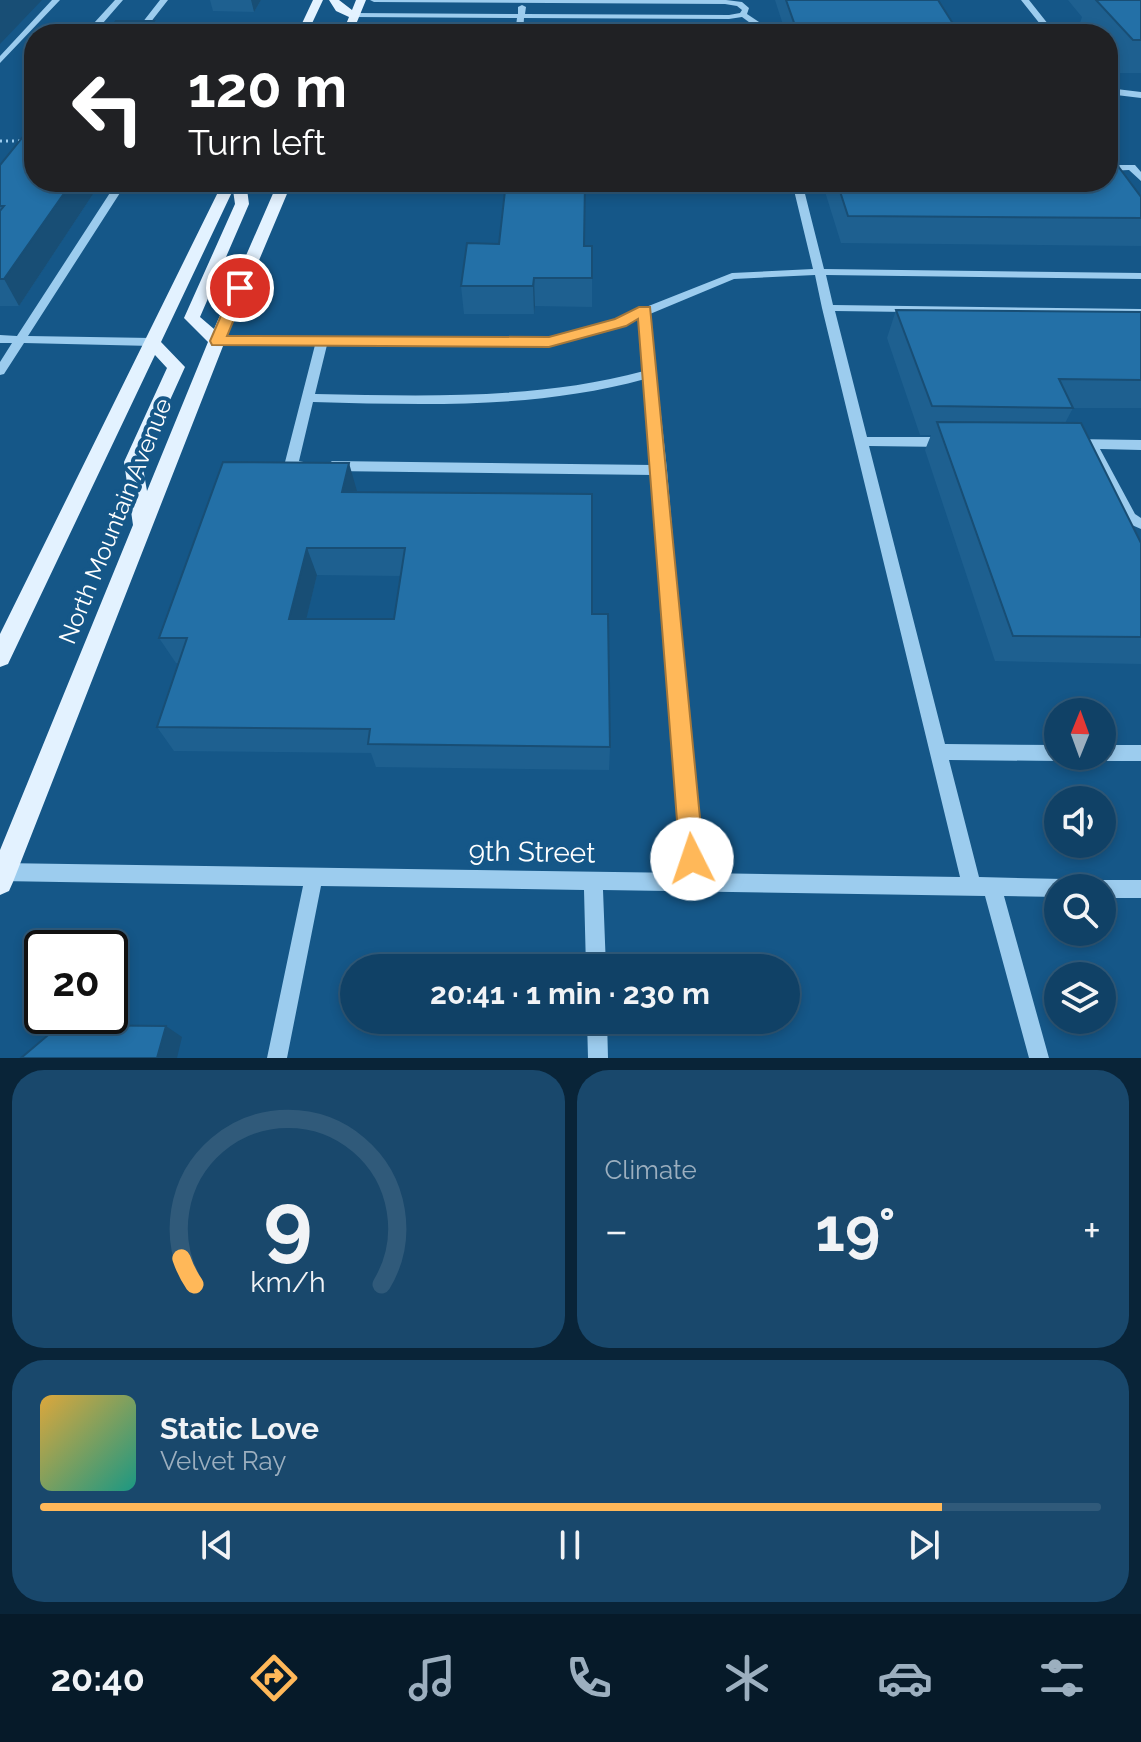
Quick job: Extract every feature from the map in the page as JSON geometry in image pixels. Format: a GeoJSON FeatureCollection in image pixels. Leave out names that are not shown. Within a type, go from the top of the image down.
{"type":"FeatureCollection","features":[{"type":"Feature","properties":{"kind":"main road"},"geometry":{"type":"LineString","coordinates":[[307,24],[318,0]]}},
{"type":"Feature","properties":{"kind":"main road"},"geometry":{"type":"LineString","coordinates":[[334,0],[340,9],[354,15]]}},
{"type":"Feature","properties":{"kind":"main road"},"geometry":{"type":"LineString","coordinates":[[351,24],[361,0]]}},
{"type":"Feature","properties":{"kind":"main road","name":"North Mountain Avenue"},"geometry":{"type":"LineString","coordinates":[[0,657],[225,192]]}},
{"type":"Feature","properties":{"kind":"main road"},"geometry":{"type":"LineString","coordinates":[[217,341],[192,318],[242,204],[240,192]]}},
{"type":"Feature","properties":{"kind":"main road","name":"North Mountain Avenue"},"geometry":{"type":"LineString","coordinates":[[1,875],[217,341],[281,192]]}},
{"type":"Feature","properties":{"kind":"main road"},"geometry":{"type":"LineString","coordinates":[[143,525],[133,462],[176,367],[152,342]]}},
{"type":"Feature","properties":{"kind":"street"},"geometry":{"type":"LineString","coordinates":[[34,24],[56,0]]}},
{"type":"Feature","properties":{"kind":"street"},"geometry":{"type":"LineString","coordinates":[[98,24],[119,0]]}},
{"type":"Feature","properties":{"kind":"street"},"geometry":{"type":"LineString","coordinates":[[146,24],[164,0]]}},
{"type":"Feature","properties":{"kind":"street"},"geometry":{"type":"LineString","coordinates":[[374,0],[739,4],[746,10],[743,15]]}},
{"type":"Feature","properties":{"kind":"street"},"geometry":{"type":"LineString","coordinates":[[1025,0],[1044,24]]}},
{"type":"Feature","properties":{"kind":"street"},"geometry":{"type":"LineString","coordinates":[[520,24],[523,1]]}},
{"type":"Feature","properties":{"kind":"street"},"geometry":{"type":"LineString","coordinates":[[664,1],[667,17]]}},
{"type":"Feature","properties":{"kind":"street"},"geometry":{"type":"LineString","coordinates":[[354,15],[743,15],[756,24]]}},
{"type":"Feature","properties":{"kind":"street"},"geometry":{"type":"LineString","coordinates":[[0,61],[24,35]]}},
{"type":"Feature","properties":{"kind":"street"},"geometry":{"type":"LineString","coordinates":[[1118,92],[1141,95]]}},
{"type":"Feature","properties":{"kind":"street"},"geometry":{"type":"LineString","coordinates":[[1118,168],[1132,167],[1141,178]]}},
{"type":"Feature","properties":{"kind":"street"},"geometry":{"type":"LineString","coordinates":[[0,371],[116,192]]}},
{"type":"Feature","properties":{"kind":"street"},"geometry":{"type":"LineString","coordinates":[[799,192],[940,752],[1039,1058]]}},
{"type":"Feature","properties":{"kind":"street"},"geometry":{"type":"LineString","coordinates":[[217,341],[549,342],[620,322],[732,276],[819,272],[1141,276]]}},
{"type":"Feature","properties":{"kind":"street"},"geometry":{"type":"LineString","coordinates":[[828,308],[1141,312]]}},
{"type":"Feature","properties":{"kind":"street"},"geometry":{"type":"LineString","coordinates":[[644,310],[694,883]]}},
{"type":"Feature","properties":{"kind":"street"},"geometry":{"type":"LineString","coordinates":[[0,339],[152,342]]}},
{"type":"Feature","properties":{"kind":"street"},"geometry":{"type":"LineString","coordinates":[[322,342],[291,466],[660,470]]}},
{"type":"Feature","properties":{"kind":"street"},"geometry":{"type":"LineString","coordinates":[[308,398],[523,399],[600,388],[651,373]]}},
{"type":"Feature","properties":{"kind":"street"},"geometry":{"type":"LineString","coordinates":[[862,441],[954,442]]}},
{"type":"Feature","properties":{"kind":"street"},"geometry":{"type":"LineString","coordinates":[[1061,444],[1141,445]]}},
{"type":"Feature","properties":{"kind":"street"},"geometry":{"type":"LineString","coordinates":[[1091,444],[1130,518],[1141,524]]}},
{"type":"Feature","properties":{"kind":"street"},"geometry":{"type":"LineString","coordinates":[[940,752],[1044,753]]}},
{"type":"Feature","properties":{"kind":"street"},"geometry":{"type":"LineString","coordinates":[[1116,753],[1141,753]]}},
{"type":"Feature","properties":{"kind":"street","name":"9th Street"},"geometry":{"type":"LineString","coordinates":[[1,875],[1044,888]]}},
{"type":"Feature","properties":{"kind":"street"},"geometry":{"type":"LineString","coordinates":[[277,1058],[314,877]]}},
{"type":"Feature","properties":{"kind":"street"},"geometry":{"type":"LineString","coordinates":[[593,881],[596,954]]}},
{"type":"Feature","properties":{"kind":"street"},"geometry":{"type":"LineString","coordinates":[[1116,889],[1141,889]]}},
{"type":"Feature","properties":{"kind":"street"},"geometry":{"type":"LineString","coordinates":[[597,1034],[598,1058]]}},
{"type":"Feature","properties":{"kind":"path"},"geometry":{"type":"LineString","coordinates":[[0,141],[24,141]]}},
{"type":"Feature","properties":{"kind":"building"},"geometry":{"type":"Polygon","coordinates":[[[786,0],[938,0],[953,24],[795,24],[786,0]]]}},
{"type":"Feature","properties":{"kind":"building"},"geometry":{"type":"Polygon","coordinates":[[[1096,0],[1141,0],[1141,40],[1133,40],[1096,0]]]}},
{"type":"Feature","properties":{"kind":"building"},"geometry":{"type":"Polygon","coordinates":[[[116,21],[154,21],[152,24],[114,24],[116,21]]]}},
{"type":"Feature","properties":{"kind":"building"},"geometry":{"type":"Polygon","coordinates":[[[24,135],[24,192],[65,192],[4,279],[0,279],[0,211],[4,206],[0,206],[0,165],[24,135]]]}},
{"type":"Feature","properties":{"kind":"building"},"geometry":{"type":"Polygon","coordinates":[[[1118,166],[1141,197],[1141,218],[848,216],[840,192],[1118,192],[1118,166]]]}},
{"type":"Feature","properties":{"kind":"building"},"geometry":{"type":"Polygon","coordinates":[[[505,192],[585,192],[584,246],[592,246],[592,278],[534,278],[533,286],[461,286],[467,243],[499,244],[505,192]]]}},
{"type":"Feature","properties":{"kind":"building"},"geometry":{"type":"Polygon","coordinates":[[[896,310],[1141,312],[1141,380],[1059,379],[1073,408],[932,406],[896,310]]]}},
{"type":"Feature","properties":{"kind":"building"},"geometry":{"type":"Polygon","coordinates":[[[937,422],[1081,423],[1141,543],[1141,637],[1013,636],[937,422]]]}},
{"type":"Feature","properties":{"kind":"building"},"geometry":{"type":"Polygon","coordinates":[[[223,462],[349,463],[342,492],[592,494],[592,614],[608,614],[610,747],[368,744],[370,729],[157,727],[187,638],[159,638],[223,462]],[[307,548],[289,619],[394,619],[405,548],[307,548]]]}},
{"type":"Feature","properties":{"kind":"building"},"geometry":{"type":"Polygon","coordinates":[[[128,1026],[166,1026],[157,1058],[21,1058],[49,1034],[128,1034],[128,1026]]]}},
{"type":"Feature","properties":{"kind":"route"},"geometry":{"type":"LineString","coordinates":[[240,288],[217,341],[549,342],[620,322],[644,310],[692,859]]}}]}
